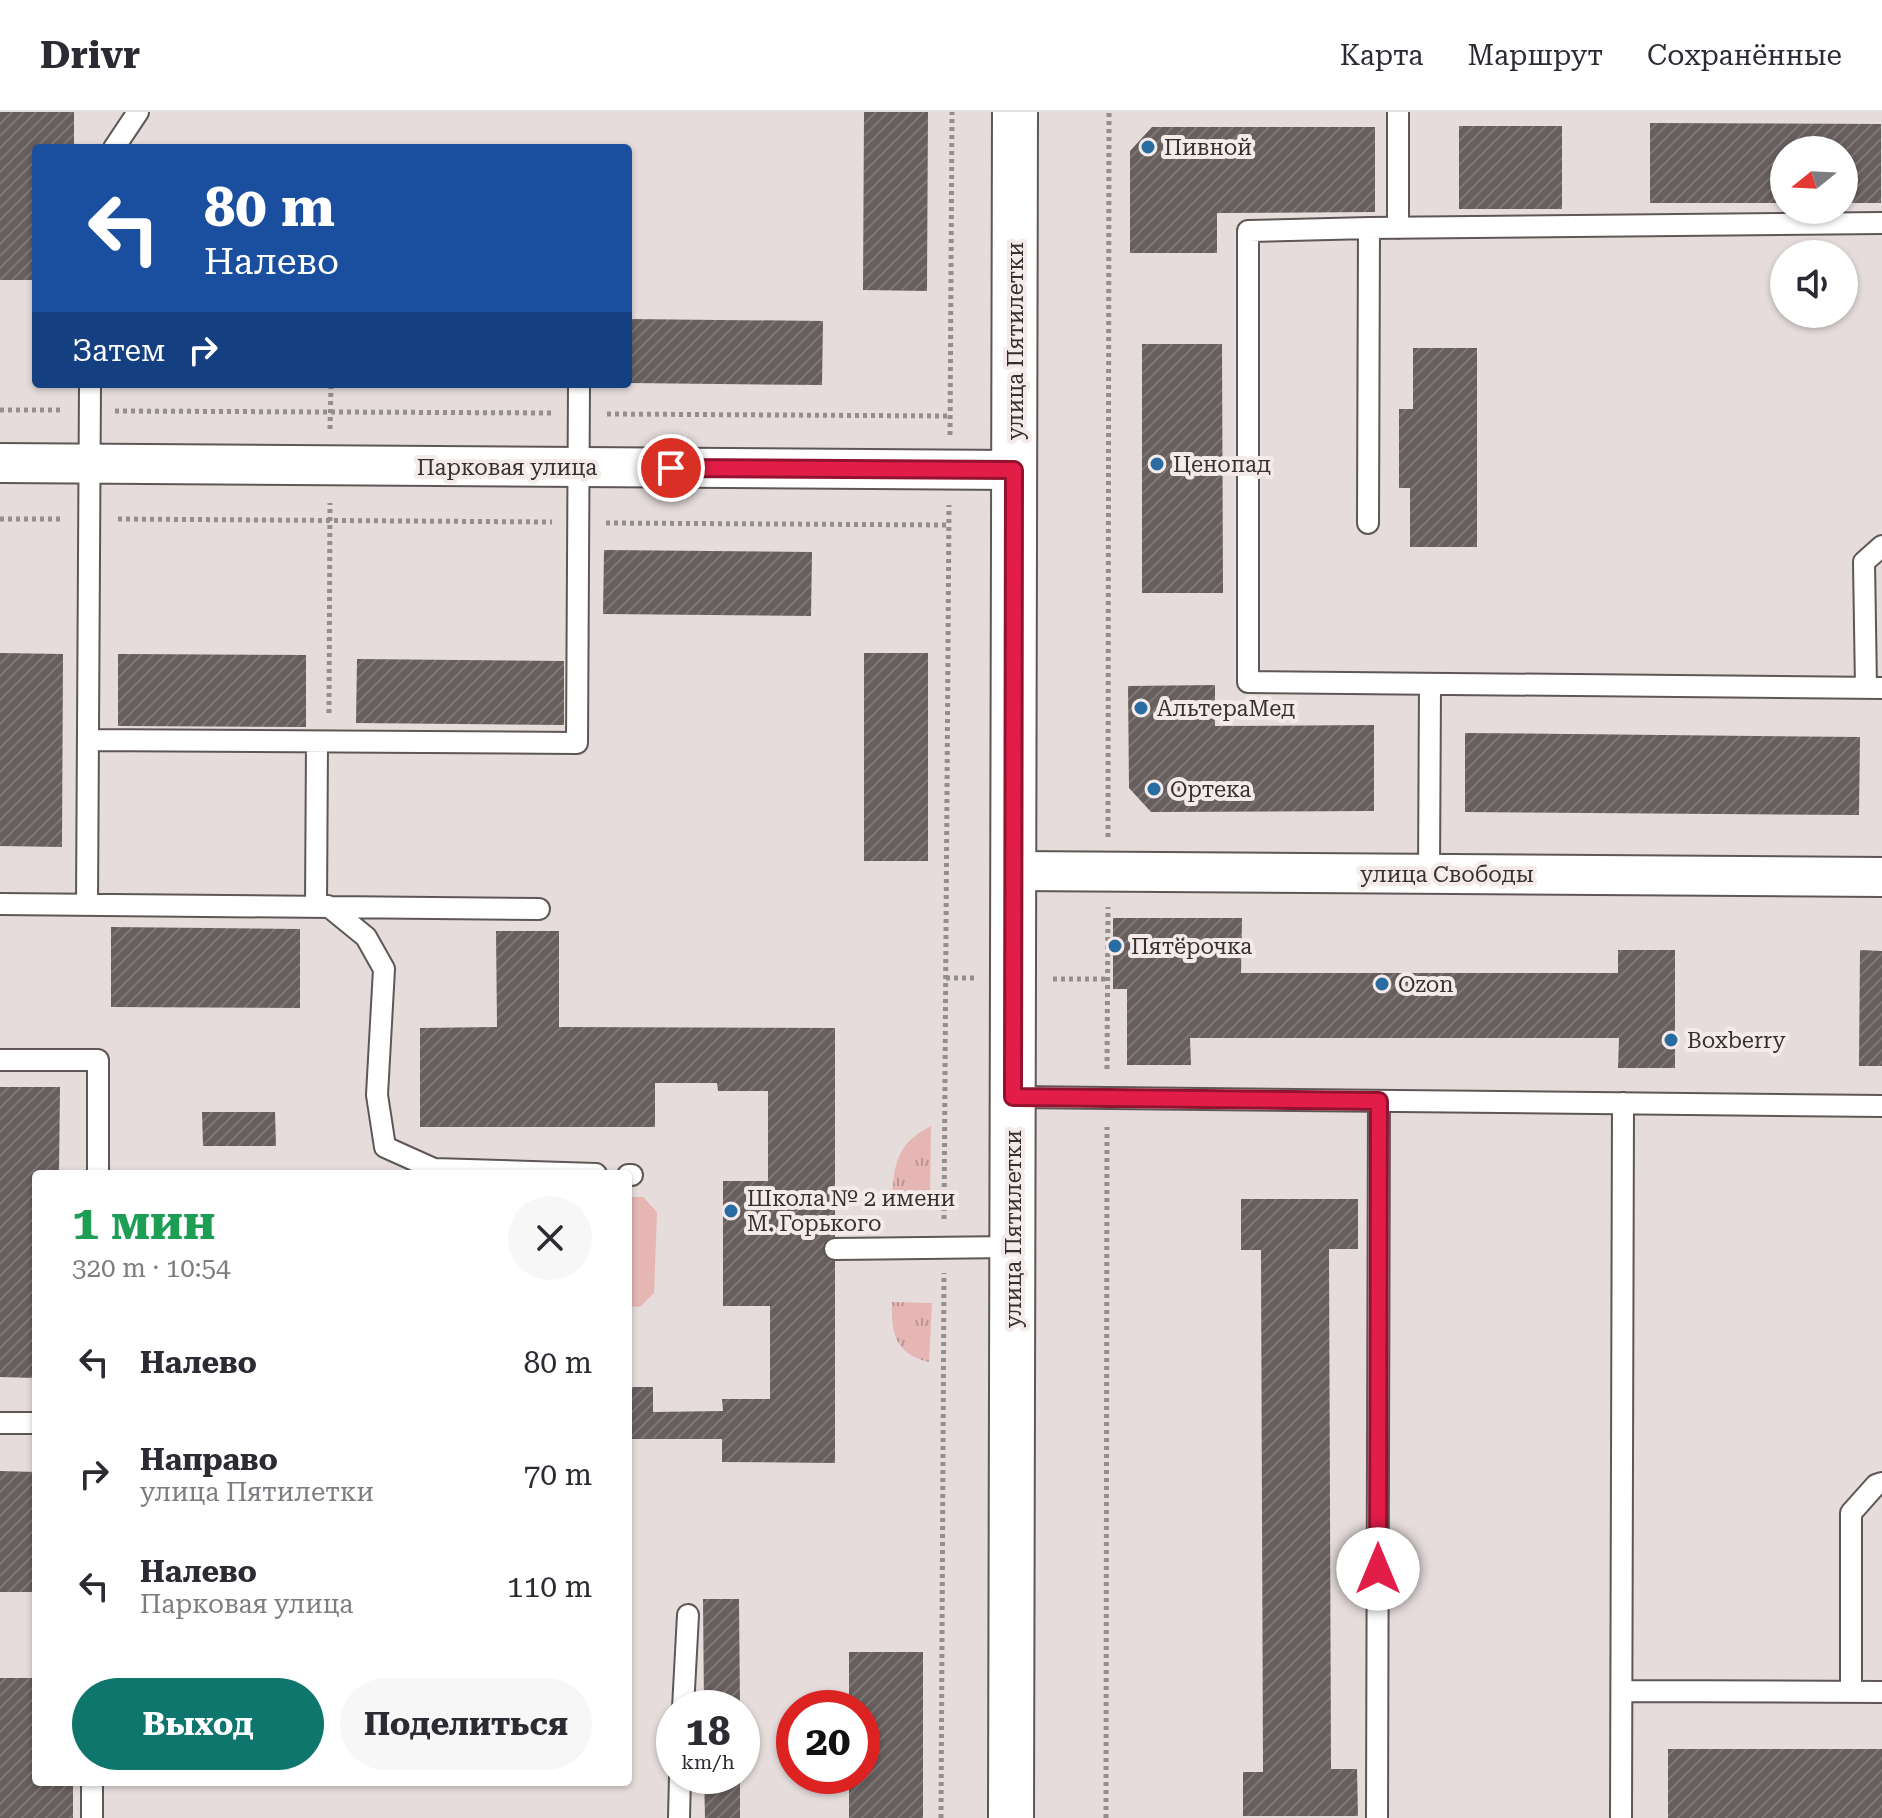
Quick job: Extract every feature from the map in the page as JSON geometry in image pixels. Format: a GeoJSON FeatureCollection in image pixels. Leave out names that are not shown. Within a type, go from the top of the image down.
{"type":"FeatureCollection","features":[{"type":"Feature","properties":{"kind":"main road","name":"улица Пятилетки"},"geometry":{"type":"LineString","coordinates":[[1011,1818],[1015,112]]}},
{"type":"Feature","properties":{"kind":"street","name":"Парковая улица"},"geometry":{"type":"LineString","coordinates":[[0,463],[1014,470]]}},
{"type":"Feature","properties":{"kind":"street","name":"улица Свободы"},"geometry":{"type":"LineString","coordinates":[[1013,871],[1882,877]]}},
{"type":"Feature","properties":{"kind":"lane"},"geometry":{"type":"LineString","coordinates":[[117,144],[138,112]]}},
{"type":"Feature","properties":{"kind":"lane"},"geometry":{"type":"LineString","coordinates":[[1398,112],[1398,228]]}},
{"type":"Feature","properties":{"kind":"lane"},"geometry":{"type":"LineString","coordinates":[[1882,223],[1248,231],[1248,682],[1874,688],[1864,562],[1882,546]]}},
{"type":"Feature","properties":{"kind":"lane"},"geometry":{"type":"LineString","coordinates":[[1368,523],[1369,228]]}},
{"type":"Feature","properties":{"kind":"lane"},"geometry":{"type":"LineString","coordinates":[[87,905],[90,388]]}},
{"type":"Feature","properties":{"kind":"lane"},"geometry":{"type":"LineString","coordinates":[[88,740],[577,743],[579,388]]}},
{"type":"Feature","properties":{"kind":"lane"},"geometry":{"type":"LineString","coordinates":[[1429,873],[1430,684]]}},
{"type":"Feature","properties":{"kind":"lane"},"geometry":{"type":"LineString","coordinates":[[322,906],[323,742]]}},
{"type":"Feature","properties":{"kind":"lane"},"geometry":{"type":"LineString","coordinates":[[0,904],[539,909]]}},
{"type":"Feature","properties":{"kind":"lane"},"geometry":{"type":"LineString","coordinates":[[322,906],[366,937],[384,969],[377,1095],[385,1147],[434,1169],[466,1170]]}},
{"type":"Feature","properties":{"kind":"lane"},"geometry":{"type":"LineString","coordinates":[[0,1060],[98,1060],[98,1170]]}},
{"type":"Feature","properties":{"kind":"lane"},"geometry":{"type":"LineString","coordinates":[[1013,1097],[1882,1106]]}},
{"type":"Feature","properties":{"kind":"lane"},"geometry":{"type":"LineString","coordinates":[[1377,1818],[1379,1101]]}},
{"type":"Feature","properties":{"kind":"lane"},"geometry":{"type":"LineString","coordinates":[[1621,1818],[1623,1103]]}},
{"type":"Feature","properties":{"kind":"lane"},"geometry":{"type":"LineString","coordinates":[[835,1249],[1013,1247]]}},
{"type":"Feature","properties":{"kind":"lane"},"geometry":{"type":"LineString","coordinates":[[0,1423],[32,1423]]}},
{"type":"Feature","properties":{"kind":"lane"},"geometry":{"type":"LineString","coordinates":[[1851,1692],[1851,1513],[1876,1485],[1882,1483]]}},
{"type":"Feature","properties":{"kind":"lane"},"geometry":{"type":"LineString","coordinates":[[684,1690],[688,1615]]}},
{"type":"Feature","properties":{"kind":"lane"},"geometry":{"type":"LineString","coordinates":[[1622,1691],[1882,1692]]}},
{"type":"Feature","properties":{"kind":"lane"},"geometry":{"type":"LineString","coordinates":[[92,1786],[92,1818]]}},
{"type":"Feature","properties":{"kind":"lane"},"geometry":{"type":"LineString","coordinates":[[679,1818],[680,1794]]}},
{"type":"Feature","properties":{"kind":"path"},"geometry":{"type":"LineString","coordinates":[[941,1818],[952,112]]}},
{"type":"Feature","properties":{"kind":"path"},"geometry":{"type":"LineString","coordinates":[[1106,1818],[1109,112]]}},
{"type":"Feature","properties":{"kind":"path"},"geometry":{"type":"LineString","coordinates":[[323,742],[331,388]]}},
{"type":"Feature","properties":{"kind":"path"},"geometry":{"type":"LineString","coordinates":[[0,410],[950,416]]}},
{"type":"Feature","properties":{"kind":"path"},"geometry":{"type":"LineString","coordinates":[[0,519],[949,525]]}},
{"type":"Feature","properties":{"kind":"green space"},"geometry":{"type":"Polygon","coordinates":[[[931,1126],[930,1196],[892,1199],[896,1165],[904,1147],[931,1126]]]}},
{"type":"Feature","properties":{"kind":"green space"},"geometry":{"type":"Polygon","coordinates":[[[632,1197],[643,1197],[657,1212],[654,1293],[640,1307],[632,1306],[632,1197]]]}},
{"type":"Feature","properties":{"kind":"green space"},"geometry":{"type":"Polygon","coordinates":[[[892,1302],[932,1303],[929,1362],[909,1354],[897,1341],[892,1302]]]}},
{"type":"Feature","properties":{"kind":"building"},"geometry":{"type":"Polygon","coordinates":[[[0,112],[74,112],[74,144],[32,144],[32,280],[0,280],[0,112]]]}},
{"type":"Feature","properties":{"kind":"building"},"geometry":{"type":"Polygon","coordinates":[[[864,112],[928,112],[927,291],[863,290],[864,112]]]}},
{"type":"Feature","properties":{"kind":"building"},"geometry":{"type":"Polygon","coordinates":[[[1650,123],[1881,124],[1881,203],[1858,203],[1858,136],[1770,136],[1770,203],[1650,203],[1650,123]]]}},
{"type":"Feature","properties":{"kind":"building"},"geometry":{"type":"Polygon","coordinates":[[[1459,126],[1562,126],[1562,209],[1459,209],[1459,126]]]}},
{"type":"Feature","properties":{"kind":"building"},"geometry":{"type":"Polygon","coordinates":[[[1152,127],[1375,127],[1375,212],[1217,213],[1217,253],[1130,253],[1130,151],[1152,127]]]}},
{"type":"Feature","properties":{"kind":"building"},"geometry":{"type":"Polygon","coordinates":[[[632,319],[823,321],[822,385],[632,383],[632,319]]]}},
{"type":"Feature","properties":{"kind":"building"},"geometry":{"type":"Polygon","coordinates":[[[1142,344],[1222,344],[1223,593],[1142,593],[1142,344]]]}},
{"type":"Feature","properties":{"kind":"building"},"geometry":{"type":"Polygon","coordinates":[[[1413,348],[1477,348],[1477,547],[1410,547],[1410,488],[1399,488],[1399,409],[1413,409],[1413,348]]]}},
{"type":"Feature","properties":{"kind":"building"},"geometry":{"type":"Polygon","coordinates":[[[604,550],[812,552],[811,616],[603,614],[604,550]]]}},
{"type":"Feature","properties":{"kind":"building"},"geometry":{"type":"Polygon","coordinates":[[[0,653],[63,654],[62,847],[0,846],[0,653]]]}},
{"type":"Feature","properties":{"kind":"building"},"geometry":{"type":"Polygon","coordinates":[[[864,653],[928,653],[928,861],[864,861],[864,653]]]}},
{"type":"Feature","properties":{"kind":"building"},"geometry":{"type":"Polygon","coordinates":[[[118,654],[306,655],[306,727],[118,726],[118,654]]]}},
{"type":"Feature","properties":{"kind":"building"},"geometry":{"type":"Polygon","coordinates":[[[357,659],[564,661],[564,725],[356,723],[357,659]]]}},
{"type":"Feature","properties":{"kind":"building"},"geometry":{"type":"Polygon","coordinates":[[[1215,685],[1215,726],[1374,725],[1374,811],[1151,812],[1129,788],[1128,686],[1215,685]]]}},
{"type":"Feature","properties":{"kind":"building"},"geometry":{"type":"Polygon","coordinates":[[[1465,733],[1860,737],[1859,815],[1465,812],[1465,733]]]}},
{"type":"Feature","properties":{"kind":"building"},"geometry":{"type":"Polygon","coordinates":[[[1113,918],[1242,918],[1241,973],[1618,973],[1618,950],[1675,950],[1675,1068],[1618,1068],[1619,1038],[1190,1038],[1191,1065],[1127,1065],[1127,989],[1113,989],[1113,918]]]}},
{"type":"Feature","properties":{"kind":"building"},"geometry":{"type":"Polygon","coordinates":[[[111,927],[300,929],[300,1008],[111,1007],[111,927]]]}},
{"type":"Feature","properties":{"kind":"building"},"geometry":{"type":"Polygon","coordinates":[[[496,931],[559,931],[559,1027],[835,1028],[835,1463],[722,1462],[722,1439],[632,1439],[632,1387],[653,1387],[653,1412],[723,1411],[722,1399],[770,1399],[770,1306],[723,1306],[723,1181],[768,1181],[768,1091],[718,1091],[717,1083],[655,1083],[655,1127],[420,1127],[420,1028],[497,1027],[496,931]]]}},
{"type":"Feature","properties":{"kind":"building"},"geometry":{"type":"Polygon","coordinates":[[[1860,950],[1882,951],[1882,1066],[1859,1066],[1860,950]]]}},
{"type":"Feature","properties":{"kind":"building"},"geometry":{"type":"Polygon","coordinates":[[[0,1087],[60,1087],[59,1170],[32,1170],[32,1378],[0,1377],[0,1087]]]}},
{"type":"Feature","properties":{"kind":"building"},"geometry":{"type":"Polygon","coordinates":[[[202,1112],[275,1112],[276,1146],[203,1146],[202,1112]]]}},
{"type":"Feature","properties":{"kind":"building"},"geometry":{"type":"Polygon","coordinates":[[[1241,1199],[1358,1199],[1358,1249],[1329,1249],[1331,1769],[1357,1769],[1358,1816],[1243,1816],[1243,1772],[1263,1772],[1261,1250],[1241,1250],[1241,1199]]]}},
{"type":"Feature","properties":{"kind":"building"},"geometry":{"type":"Polygon","coordinates":[[[0,1471],[32,1472],[32,1592],[0,1592],[0,1471]]]}},
{"type":"Feature","properties":{"kind":"building"},"geometry":{"type":"Polygon","coordinates":[[[703,1599],[739,1599],[740,1690],[704,1690],[703,1599]]]}},
{"type":"Feature","properties":{"kind":"building"},"geometry":{"type":"Polygon","coordinates":[[[849,1652],[923,1652],[923,1818],[849,1818],[849,1794],[880,1794],[880,1690],[849,1690],[849,1652]]]}},
{"type":"Feature","properties":{"kind":"building"},"geometry":{"type":"Polygon","coordinates":[[[0,1678],[32,1678],[32,1786],[73,1786],[73,1818],[0,1818],[0,1678]]]}},
{"type":"Feature","properties":{"kind":"building"},"geometry":{"type":"Polygon","coordinates":[[[1668,1749],[1882,1749],[1882,1818],[1668,1818],[1668,1749]]]}},
{"type":"Feature","properties":{"kind":"building"},"geometry":{"type":"Polygon","coordinates":[[[704,1794],[740,1794],[740,1818],[705,1818],[704,1794]]]}},
{"type":"Feature","properties":{"kind":"place","name":"Пивной"},"geometry":{"type":"Point","coordinates":[1148,147]}},
{"type":"Feature","properties":{"kind":"place","name":"Ценопад"},"geometry":{"type":"Point","coordinates":[1157,464]}},
{"type":"Feature","properties":{"kind":"place","name":"АльтераМед"},"geometry":{"type":"Point","coordinates":[1141,708]}},
{"type":"Feature","properties":{"kind":"place","name":"Ортека"},"geometry":{"type":"Point","coordinates":[1154,789]}},
{"type":"Feature","properties":{"kind":"place","name":"Пятёрочка"},"geometry":{"type":"Point","coordinates":[1115,946]}},
{"type":"Feature","properties":{"kind":"place","name":"Ozon"},"geometry":{"type":"Point","coordinates":[1382,984]}},
{"type":"Feature","properties":{"kind":"place","name":"Boxberry"},"geometry":{"type":"Point","coordinates":[1671,1040]}},
{"type":"Feature","properties":{"kind":"place","name":"Школа № 2 имени М. Горького"},"geometry":{"type":"Point","coordinates":[731,1211]}},
{"type":"Feature","properties":{"kind":"route"},"geometry":{"type":"LineString","coordinates":[[671,468],[1014,470],[1013,1097],[1379,1101],[1378,1569]]}}]}
